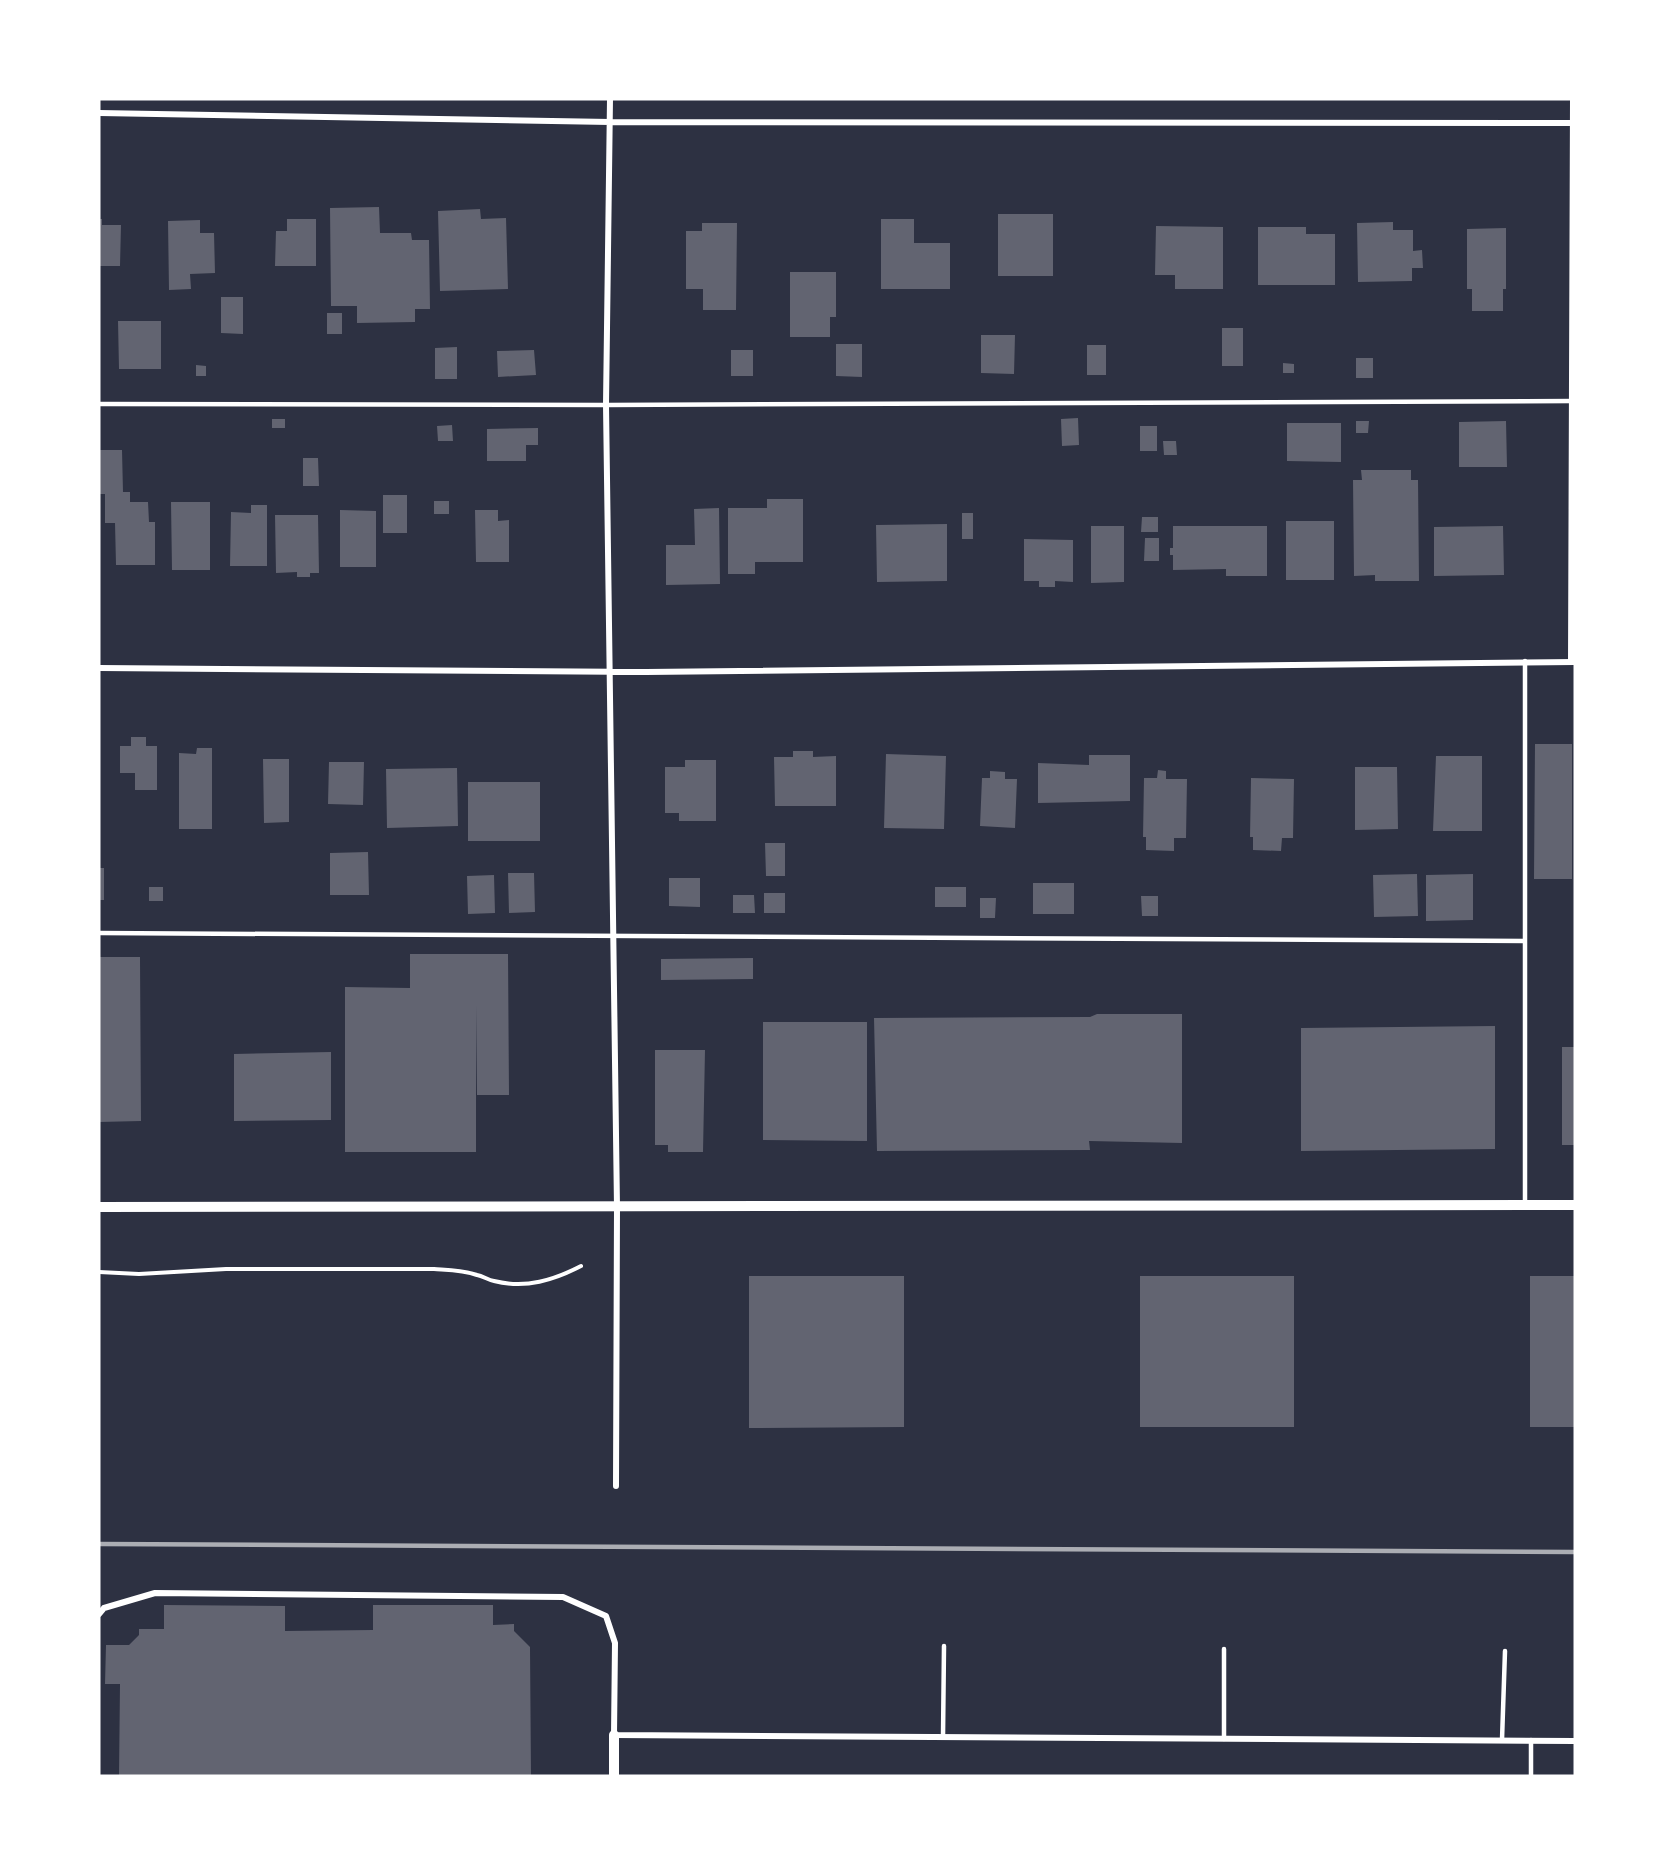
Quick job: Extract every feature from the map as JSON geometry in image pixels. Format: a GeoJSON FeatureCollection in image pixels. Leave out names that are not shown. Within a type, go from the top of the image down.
{"type":"FeatureCollection","features":[{"type":"Feature","properties":{"kind":"street"},"geometry":{"type":"LineString","coordinates":[[610,99],[606,405],[617,1207],[616,1486]]}},
{"type":"Feature","properties":{"kind":"street"},"geometry":{"type":"LineString","coordinates":[[99,668],[608,672],[1573,662],[1573,99]]}},
{"type":"Feature","properties":{"kind":"street"},"geometry":{"type":"LineString","coordinates":[[99,113],[610,122],[1574,123]]}},
{"type":"Feature","properties":{"kind":"street"},"geometry":{"type":"LineString","coordinates":[[99,1207],[1575,1205]]}},
{"type":"Feature","properties":{"kind":"street"},"geometry":{"type":"LineString","coordinates":[[99,1614],[104,1608],[155,1593],[563,1597],[606,1616],[615,1643],[614,1776]]}},
{"type":"Feature","properties":{"kind":"street"},"geometry":{"type":"LineString","coordinates":[[614,1735],[1575,1740]]}},
{"type":"Feature","properties":{"kind":"lane"},"geometry":{"type":"LineString","coordinates":[[99,404],[606,405],[1574,401]]}},
{"type":"Feature","properties":{"kind":"lane"},"geometry":{"type":"LineString","coordinates":[[1525,661],[1525,1206]]}},
{"type":"Feature","properties":{"kind":"lane"},"geometry":{"type":"LineString","coordinates":[[99,933],[1525,941]]}},
{"type":"Feature","properties":{"kind":"lane"},"geometry":{"type":"LineString","coordinates":[[943,1737],[944,1646]]}},
{"type":"Feature","properties":{"kind":"lane"},"geometry":{"type":"LineString","coordinates":[[1224,1648],[1224,1739]]}},
{"type":"Feature","properties":{"kind":"lane"},"geometry":{"type":"LineString","coordinates":[[1502,1740],[1505,1651]]}},
{"type":"Feature","properties":{"kind":"lane"},"geometry":{"type":"LineString","coordinates":[[1531,1740],[1531,1776]]}},
{"type":"Feature","properties":{"kind":"path"},"geometry":{"type":"LineString","coordinates":[[99,1272],[140,1274],[226,1269],[434,1269],[454,1270],[514,1284],[543,1282],[559,1278],[581,1266]]}},
{"type":"Feature","properties":{"kind":"building"},"geometry":{"type":"Polygon","coordinates":[[[379,207],[380,233],[411,233],[412,240],[429,240],[430,309],[415,309],[415,322],[357,323],[357,306],[331,306],[330,208],[379,207]]]}},
{"type":"Feature","properties":{"kind":"building"},"geometry":{"type":"Polygon","coordinates":[[[480,209],[481,219],[506,218],[508,289],[440,291],[438,211],[480,209]]]}},
{"type":"Feature","properties":{"kind":"building"},"geometry":{"type":"Polygon","coordinates":[[[998,214],[1053,214],[1053,276],[998,276],[998,214]]]}},
{"type":"Feature","properties":{"kind":"building"},"geometry":{"type":"Polygon","coordinates":[[[99,219],[102,219],[102,225],[121,225],[120,266],[99,266],[99,219]]]}},
{"type":"Feature","properties":{"kind":"building"},"geometry":{"type":"Polygon","coordinates":[[[287,219],[316,219],[316,266],[275,266],[276,231],[287,231],[287,219]]]}},
{"type":"Feature","properties":{"kind":"building"},"geometry":{"type":"Polygon","coordinates":[[[881,219],[914,219],[914,243],[950,243],[950,289],[881,289],[881,219]]]}},
{"type":"Feature","properties":{"kind":"building"},"geometry":{"type":"Polygon","coordinates":[[[200,220],[200,233],[214,233],[215,273],[190,274],[191,289],[169,290],[168,221],[200,220]]]}},
{"type":"Feature","properties":{"kind":"building"},"geometry":{"type":"Polygon","coordinates":[[[1393,222],[1393,230],[1413,230],[1413,251],[1422,250],[1423,268],[1412,268],[1412,281],[1358,282],[1357,223],[1393,222]]]}},
{"type":"Feature","properties":{"kind":"building"},"geometry":{"type":"Polygon","coordinates":[[[702,223],[737,223],[736,310],[703,310],[703,289],[686,289],[686,231],[702,231],[702,223]]]}},
{"type":"Feature","properties":{"kind":"building"},"geometry":{"type":"Polygon","coordinates":[[[1156,226],[1223,227],[1223,289],[1175,289],[1175,275],[1155,275],[1156,226]]]}},
{"type":"Feature","properties":{"kind":"building"},"geometry":{"type":"Polygon","coordinates":[[[1258,227],[1306,227],[1306,234],[1335,234],[1335,285],[1258,285],[1258,227]]]}},
{"type":"Feature","properties":{"kind":"building"},"geometry":{"type":"Polygon","coordinates":[[[1506,228],[1506,289],[1503,289],[1503,311],[1472,311],[1472,289],[1467,289],[1467,229],[1506,228]]]}},
{"type":"Feature","properties":{"kind":"building"},"geometry":{"type":"Polygon","coordinates":[[[790,272],[836,272],[836,317],[830,317],[830,337],[790,337],[790,272]]]}},
{"type":"Feature","properties":{"kind":"building"},"geometry":{"type":"Polygon","coordinates":[[[221,297],[243,297],[243,334],[221,333],[221,297]]]}},
{"type":"Feature","properties":{"kind":"building"},"geometry":{"type":"Polygon","coordinates":[[[327,313],[342,313],[342,334],[327,334],[327,313]]]}},
{"type":"Feature","properties":{"kind":"building"},"geometry":{"type":"Polygon","coordinates":[[[118,321],[161,321],[161,369],[119,369],[118,321]]]}},
{"type":"Feature","properties":{"kind":"building"},"geometry":{"type":"Polygon","coordinates":[[[1222,328],[1243,328],[1243,366],[1222,366],[1222,328]]]}},
{"type":"Feature","properties":{"kind":"building"},"geometry":{"type":"Polygon","coordinates":[[[981,335],[1015,335],[1014,374],[981,373],[981,335]]]}},
{"type":"Feature","properties":{"kind":"building"},"geometry":{"type":"Polygon","coordinates":[[[836,344],[862,344],[862,377],[836,376],[836,344]]]}},
{"type":"Feature","properties":{"kind":"building"},"geometry":{"type":"Polygon","coordinates":[[[1087,345],[1106,345],[1106,375],[1087,375],[1087,345]]]}},
{"type":"Feature","properties":{"kind":"building"},"geometry":{"type":"Polygon","coordinates":[[[457,347],[457,379],[435,379],[435,348],[457,347]]]}},
{"type":"Feature","properties":{"kind":"building"},"geometry":{"type":"Polygon","coordinates":[[[534,350],[536,375],[498,377],[497,351],[534,350]]]}},
{"type":"Feature","properties":{"kind":"building"},"geometry":{"type":"Polygon","coordinates":[[[731,350],[753,350],[753,376],[731,376],[731,350]]]}},
{"type":"Feature","properties":{"kind":"building"},"geometry":{"type":"Polygon","coordinates":[[[1356,358],[1373,358],[1373,378],[1356,378],[1356,358]]]}},
{"type":"Feature","properties":{"kind":"building"},"geometry":{"type":"Polygon","coordinates":[[[1283,363],[1294,364],[1294,373],[1283,373],[1283,363]]]}},
{"type":"Feature","properties":{"kind":"building"},"geometry":{"type":"Polygon","coordinates":[[[196,365],[206,366],[206,376],[196,376],[196,365]]]}},
{"type":"Feature","properties":{"kind":"building"},"geometry":{"type":"Polygon","coordinates":[[[1078,418],[1079,445],[1062,446],[1061,419],[1078,418]]]}},
{"type":"Feature","properties":{"kind":"building"},"geometry":{"type":"Polygon","coordinates":[[[272,419],[285,419],[285,428],[272,428],[272,419]]]}},
{"type":"Feature","properties":{"kind":"building"},"geometry":{"type":"Polygon","coordinates":[[[1356,421],[1369,421],[1368,433],[1356,433],[1356,421]]]}},
{"type":"Feature","properties":{"kind":"building"},"geometry":{"type":"Polygon","coordinates":[[[1506,421],[1507,467],[1459,467],[1459,422],[1506,421]]]}},
{"type":"Feature","properties":{"kind":"building"},"geometry":{"type":"Polygon","coordinates":[[[1287,423],[1341,423],[1341,462],[1287,461],[1287,423]]]}},
{"type":"Feature","properties":{"kind":"building"},"geometry":{"type":"Polygon","coordinates":[[[452,425],[453,441],[438,441],[437,426],[452,425]]]}},
{"type":"Feature","properties":{"kind":"building"},"geometry":{"type":"Polygon","coordinates":[[[1140,426],[1157,426],[1157,451],[1140,451],[1140,426]]]}},
{"type":"Feature","properties":{"kind":"building"},"geometry":{"type":"Polygon","coordinates":[[[538,428],[538,445],[526,445],[526,461],[487,461],[487,429],[538,428]]]}},
{"type":"Feature","properties":{"kind":"building"},"geometry":{"type":"Polygon","coordinates":[[[1163,441],[1176,441],[1177,455],[1164,455],[1163,441]]]}},
{"type":"Feature","properties":{"kind":"building"},"geometry":{"type":"Polygon","coordinates":[[[99,450],[122,450],[123,492],[130,492],[130,502],[148,502],[149,522],[155,522],[155,565],[116,565],[115,523],[105,523],[105,494],[99,494],[99,450]]]}},
{"type":"Feature","properties":{"kind":"building"},"geometry":{"type":"Polygon","coordinates":[[[303,458],[318,458],[319,486],[303,486],[303,458]]]}},
{"type":"Feature","properties":{"kind":"building"},"geometry":{"type":"Polygon","coordinates":[[[1361,470],[1411,470],[1411,480],[1418,480],[1419,581],[1375,581],[1375,575],[1354,576],[1353,480],[1362,480],[1361,470]]]}},
{"type":"Feature","properties":{"kind":"building"},"geometry":{"type":"Polygon","coordinates":[[[383,495],[407,495],[407,533],[383,533],[383,495]]]}},
{"type":"Feature","properties":{"kind":"building"},"geometry":{"type":"Polygon","coordinates":[[[767,499],[803,499],[803,562],[755,562],[755,574],[728,574],[728,508],[767,508],[767,499]]]}},
{"type":"Feature","properties":{"kind":"building"},"geometry":{"type":"Polygon","coordinates":[[[434,501],[449,501],[449,514],[434,514],[434,501]]]}},
{"type":"Feature","properties":{"kind":"building"},"geometry":{"type":"Polygon","coordinates":[[[171,502],[210,502],[210,570],[172,570],[171,502]]]}},
{"type":"Feature","properties":{"kind":"building"},"geometry":{"type":"Polygon","coordinates":[[[251,505],[267,505],[267,566],[230,566],[231,512],[251,513],[251,505]]]}},
{"type":"Feature","properties":{"kind":"building"},"geometry":{"type":"Polygon","coordinates":[[[719,508],[720,584],[666,585],[666,545],[695,545],[694,509],[719,508]]]}},
{"type":"Feature","properties":{"kind":"building"},"geometry":{"type":"Polygon","coordinates":[[[340,510],[376,511],[376,567],[340,567],[340,510]]]}},
{"type":"Feature","properties":{"kind":"building"},"geometry":{"type":"Polygon","coordinates":[[[475,510],[498,510],[498,521],[509,520],[509,562],[476,562],[475,510]]]}},
{"type":"Feature","properties":{"kind":"building"},"geometry":{"type":"Polygon","coordinates":[[[962,513],[973,513],[973,539],[962,539],[962,513]]]}},
{"type":"Feature","properties":{"kind":"building"},"geometry":{"type":"Polygon","coordinates":[[[275,515],[318,515],[319,573],[310,573],[310,577],[297,577],[297,572],[276,573],[275,515]]]}},
{"type":"Feature","properties":{"kind":"building"},"geometry":{"type":"Polygon","coordinates":[[[1142,517],[1158,517],[1158,532],[1141,532],[1142,517]]]}},
{"type":"Feature","properties":{"kind":"building"},"geometry":{"type":"Polygon","coordinates":[[[1286,521],[1334,521],[1334,580],[1286,580],[1286,521]]]}},
{"type":"Feature","properties":{"kind":"building"},"geometry":{"type":"Polygon","coordinates":[[[947,524],[947,581],[877,582],[876,525],[947,524]]]}},
{"type":"Feature","properties":{"kind":"building"},"geometry":{"type":"Polygon","coordinates":[[[1091,526],[1124,526],[1124,582],[1091,583],[1091,526]]]}},
{"type":"Feature","properties":{"kind":"building"},"geometry":{"type":"Polygon","coordinates":[[[1173,526],[1267,526],[1267,576],[1226,576],[1226,569],[1173,570],[1173,555],[1170,555],[1170,548],[1173,548],[1173,526]]]}},
{"type":"Feature","properties":{"kind":"building"},"geometry":{"type":"Polygon","coordinates":[[[1503,526],[1504,575],[1434,576],[1434,527],[1503,526]]]}},
{"type":"Feature","properties":{"kind":"building"},"geometry":{"type":"Polygon","coordinates":[[[1145,538],[1159,538],[1159,561],[1144,561],[1145,538]]]}},
{"type":"Feature","properties":{"kind":"building"},"geometry":{"type":"Polygon","coordinates":[[[1024,539],[1073,540],[1073,582],[1055,581],[1055,587],[1039,587],[1039,581],[1024,581],[1024,539]]]}},
{"type":"Feature","properties":{"kind":"building"},"geometry":{"type":"Polygon","coordinates":[[[131,737],[146,737],[146,746],[157,746],[157,790],[135,790],[135,773],[120,773],[120,746],[131,746],[131,737]]]}},
{"type":"Feature","properties":{"kind":"building"},"geometry":{"type":"Polygon","coordinates":[[[1535,744],[1572,744],[1572,879],[1534,879],[1535,744]]]}},
{"type":"Feature","properties":{"kind":"building"},"geometry":{"type":"Polygon","coordinates":[[[197,748],[212,748],[212,829],[179,829],[179,753],[196,754],[197,748]]]}},
{"type":"Feature","properties":{"kind":"building"},"geometry":{"type":"Polygon","coordinates":[[[793,751],[813,751],[813,757],[836,756],[836,806],[775,806],[774,757],[793,757],[793,751]]]}},
{"type":"Feature","properties":{"kind":"building"},"geometry":{"type":"Polygon","coordinates":[[[886,754],[946,756],[944,829],[884,828],[886,754]]]}},
{"type":"Feature","properties":{"kind":"building"},"geometry":{"type":"Polygon","coordinates":[[[1089,755],[1130,755],[1130,801],[1038,803],[1038,763],[1089,765],[1089,755]]]}},
{"type":"Feature","properties":{"kind":"building"},"geometry":{"type":"Polygon","coordinates":[[[1436,756],[1482,756],[1482,831],[1433,831],[1436,756]]]}},
{"type":"Feature","properties":{"kind":"building"},"geometry":{"type":"Polygon","coordinates":[[[263,759],[289,759],[289,822],[264,823],[263,759]]]}},
{"type":"Feature","properties":{"kind":"building"},"geometry":{"type":"Polygon","coordinates":[[[685,760],[716,760],[716,821],[679,821],[679,813],[665,813],[665,767],[685,767],[685,760]]]}},
{"type":"Feature","properties":{"kind":"building"},"geometry":{"type":"Polygon","coordinates":[[[329,762],[364,762],[363,805],[328,804],[329,762]]]}},
{"type":"Feature","properties":{"kind":"building"},"geometry":{"type":"Polygon","coordinates":[[[1355,767],[1397,767],[1398,829],[1355,830],[1355,767]]]}},
{"type":"Feature","properties":{"kind":"building"},"geometry":{"type":"Polygon","coordinates":[[[457,768],[458,826],[387,828],[386,769],[457,768]]]}},
{"type":"Feature","properties":{"kind":"building"},"geometry":{"type":"Polygon","coordinates":[[[1158,770],[1166,771],[1166,779],[1187,779],[1186,838],[1174,838],[1174,851],[1146,850],[1146,837],[1143,837],[1144,778],[1157,778],[1158,770]]]}},
{"type":"Feature","properties":{"kind":"building"},"geometry":{"type":"Polygon","coordinates":[[[990,771],[1005,772],[1005,779],[1017,779],[1015,828],[980,826],[982,778],[990,778],[990,771]]]}},
{"type":"Feature","properties":{"kind":"building"},"geometry":{"type":"Polygon","coordinates":[[[1251,778],[1294,779],[1293,838],[1282,838],[1281,851],[1253,850],[1253,837],[1250,837],[1251,778]]]}},
{"type":"Feature","properties":{"kind":"building"},"geometry":{"type":"Polygon","coordinates":[[[468,782],[540,782],[540,841],[468,841],[468,782]]]}},
{"type":"Feature","properties":{"kind":"building"},"geometry":{"type":"Polygon","coordinates":[[[765,843],[785,843],[785,876],[766,876],[765,843]]]}},
{"type":"Feature","properties":{"kind":"building"},"geometry":{"type":"Polygon","coordinates":[[[368,852],[369,895],[330,895],[330,853],[368,852]]]}},
{"type":"Feature","properties":{"kind":"building"},"geometry":{"type":"Polygon","coordinates":[[[99,868],[104,868],[104,900],[99,900],[99,868]]]}},
{"type":"Feature","properties":{"kind":"building"},"geometry":{"type":"Polygon","coordinates":[[[508,873],[534,873],[535,912],[509,913],[508,873]]]}},
{"type":"Feature","properties":{"kind":"building"},"geometry":{"type":"Polygon","coordinates":[[[1417,874],[1418,916],[1374,917],[1373,875],[1417,874]]]}},
{"type":"Feature","properties":{"kind":"building"},"geometry":{"type":"Polygon","coordinates":[[[1473,874],[1473,920],[1426,921],[1426,875],[1473,874]]]}},
{"type":"Feature","properties":{"kind":"building"},"geometry":{"type":"Polygon","coordinates":[[[494,875],[495,913],[468,914],[467,876],[494,875]]]}},
{"type":"Feature","properties":{"kind":"building"},"geometry":{"type":"Polygon","coordinates":[[[669,878],[700,878],[700,907],[669,906],[669,878]]]}},
{"type":"Feature","properties":{"kind":"building"},"geometry":{"type":"Polygon","coordinates":[[[1033,883],[1074,883],[1074,914],[1033,914],[1033,883]]]}},
{"type":"Feature","properties":{"kind":"building"},"geometry":{"type":"Polygon","coordinates":[[[149,887],[163,887],[163,901],[149,901],[149,887]]]}},
{"type":"Feature","properties":{"kind":"building"},"geometry":{"type":"Polygon","coordinates":[[[935,887],[966,887],[966,907],[935,907],[935,887]]]}},
{"type":"Feature","properties":{"kind":"building"},"geometry":{"type":"Polygon","coordinates":[[[764,893],[785,893],[785,913],[764,913],[764,893]]]}},
{"type":"Feature","properties":{"kind":"building"},"geometry":{"type":"Polygon","coordinates":[[[733,895],[754,895],[755,913],[733,913],[733,895]]]}},
{"type":"Feature","properties":{"kind":"building"},"geometry":{"type":"Polygon","coordinates":[[[1141,896],[1158,896],[1158,916],[1142,916],[1141,896]]]}},
{"type":"Feature","properties":{"kind":"building"},"geometry":{"type":"Polygon","coordinates":[[[980,898],[996,898],[995,918],[980,918],[980,898]]]}},
{"type":"Feature","properties":{"kind":"building"},"geometry":{"type":"Polygon","coordinates":[[[410,954],[508,954],[509,1095],[477,1095],[476,1006],[476,1152],[345,1152],[345,987],[410,988],[410,954]]]}},
{"type":"Feature","properties":{"kind":"building"},"geometry":{"type":"Polygon","coordinates":[[[99,957],[140,957],[141,1121],[99,1122],[99,957]]]}},
{"type":"Feature","properties":{"kind":"building"},"geometry":{"type":"Polygon","coordinates":[[[753,958],[753,979],[661,980],[661,959],[753,958]]]}},
{"type":"Feature","properties":{"kind":"building"},"geometry":{"type":"Polygon","coordinates":[[[1097,1014],[1182,1014],[1182,1143],[1089,1141],[1090,1150],[877,1151],[874,1018],[1090,1017],[1097,1014]]]}},
{"type":"Feature","properties":{"kind":"building"},"geometry":{"type":"Polygon","coordinates":[[[763,1022],[867,1022],[867,1141],[763,1140],[763,1022]]]}},
{"type":"Feature","properties":{"kind":"building"},"geometry":{"type":"Polygon","coordinates":[[[1495,1026],[1495,1149],[1301,1151],[1301,1028],[1495,1026]]]}},
{"type":"Feature","properties":{"kind":"building"},"geometry":{"type":"Polygon","coordinates":[[[1562,1047],[1575,1047],[1575,1145],[1562,1145],[1562,1047]]]}},
{"type":"Feature","properties":{"kind":"building"},"geometry":{"type":"Polygon","coordinates":[[[655,1050],[705,1050],[703,1152],[668,1152],[668,1145],[655,1145],[655,1050]]]}},
{"type":"Feature","properties":{"kind":"building"},"geometry":{"type":"Polygon","coordinates":[[[331,1052],[331,1120],[234,1121],[234,1054],[331,1052]]]}},
{"type":"Feature","properties":{"kind":"building"},"geometry":{"type":"Polygon","coordinates":[[[749,1276],[904,1276],[904,1427],[749,1428],[749,1276]]]}},
{"type":"Feature","properties":{"kind":"building"},"geometry":{"type":"Polygon","coordinates":[[[1140,1276],[1294,1276],[1294,1427],[1140,1427],[1140,1276]]]}},
{"type":"Feature","properties":{"kind":"building"},"geometry":{"type":"Polygon","coordinates":[[[1530,1276],[1575,1276],[1575,1427],[1530,1427],[1530,1276]]]}},
{"type":"Feature","properties":{"kind":"building"},"geometry":{"type":"Polygon","coordinates":[[[164,1605],[285,1606],[285,1631],[373,1630],[373,1605],[493,1605],[493,1625],[514,1624],[514,1631],[530,1647],[531,1776],[119,1776],[120,1684],[105,1684],[106,1645],[129,1645],[139,1635],[139,1629],[164,1629],[164,1605]]]}},
{"type":"Feature","properties":{"kind":"railway"},"geometry":{"type":"LineString","coordinates":[[99,1544],[1575,1552]]}}]}
